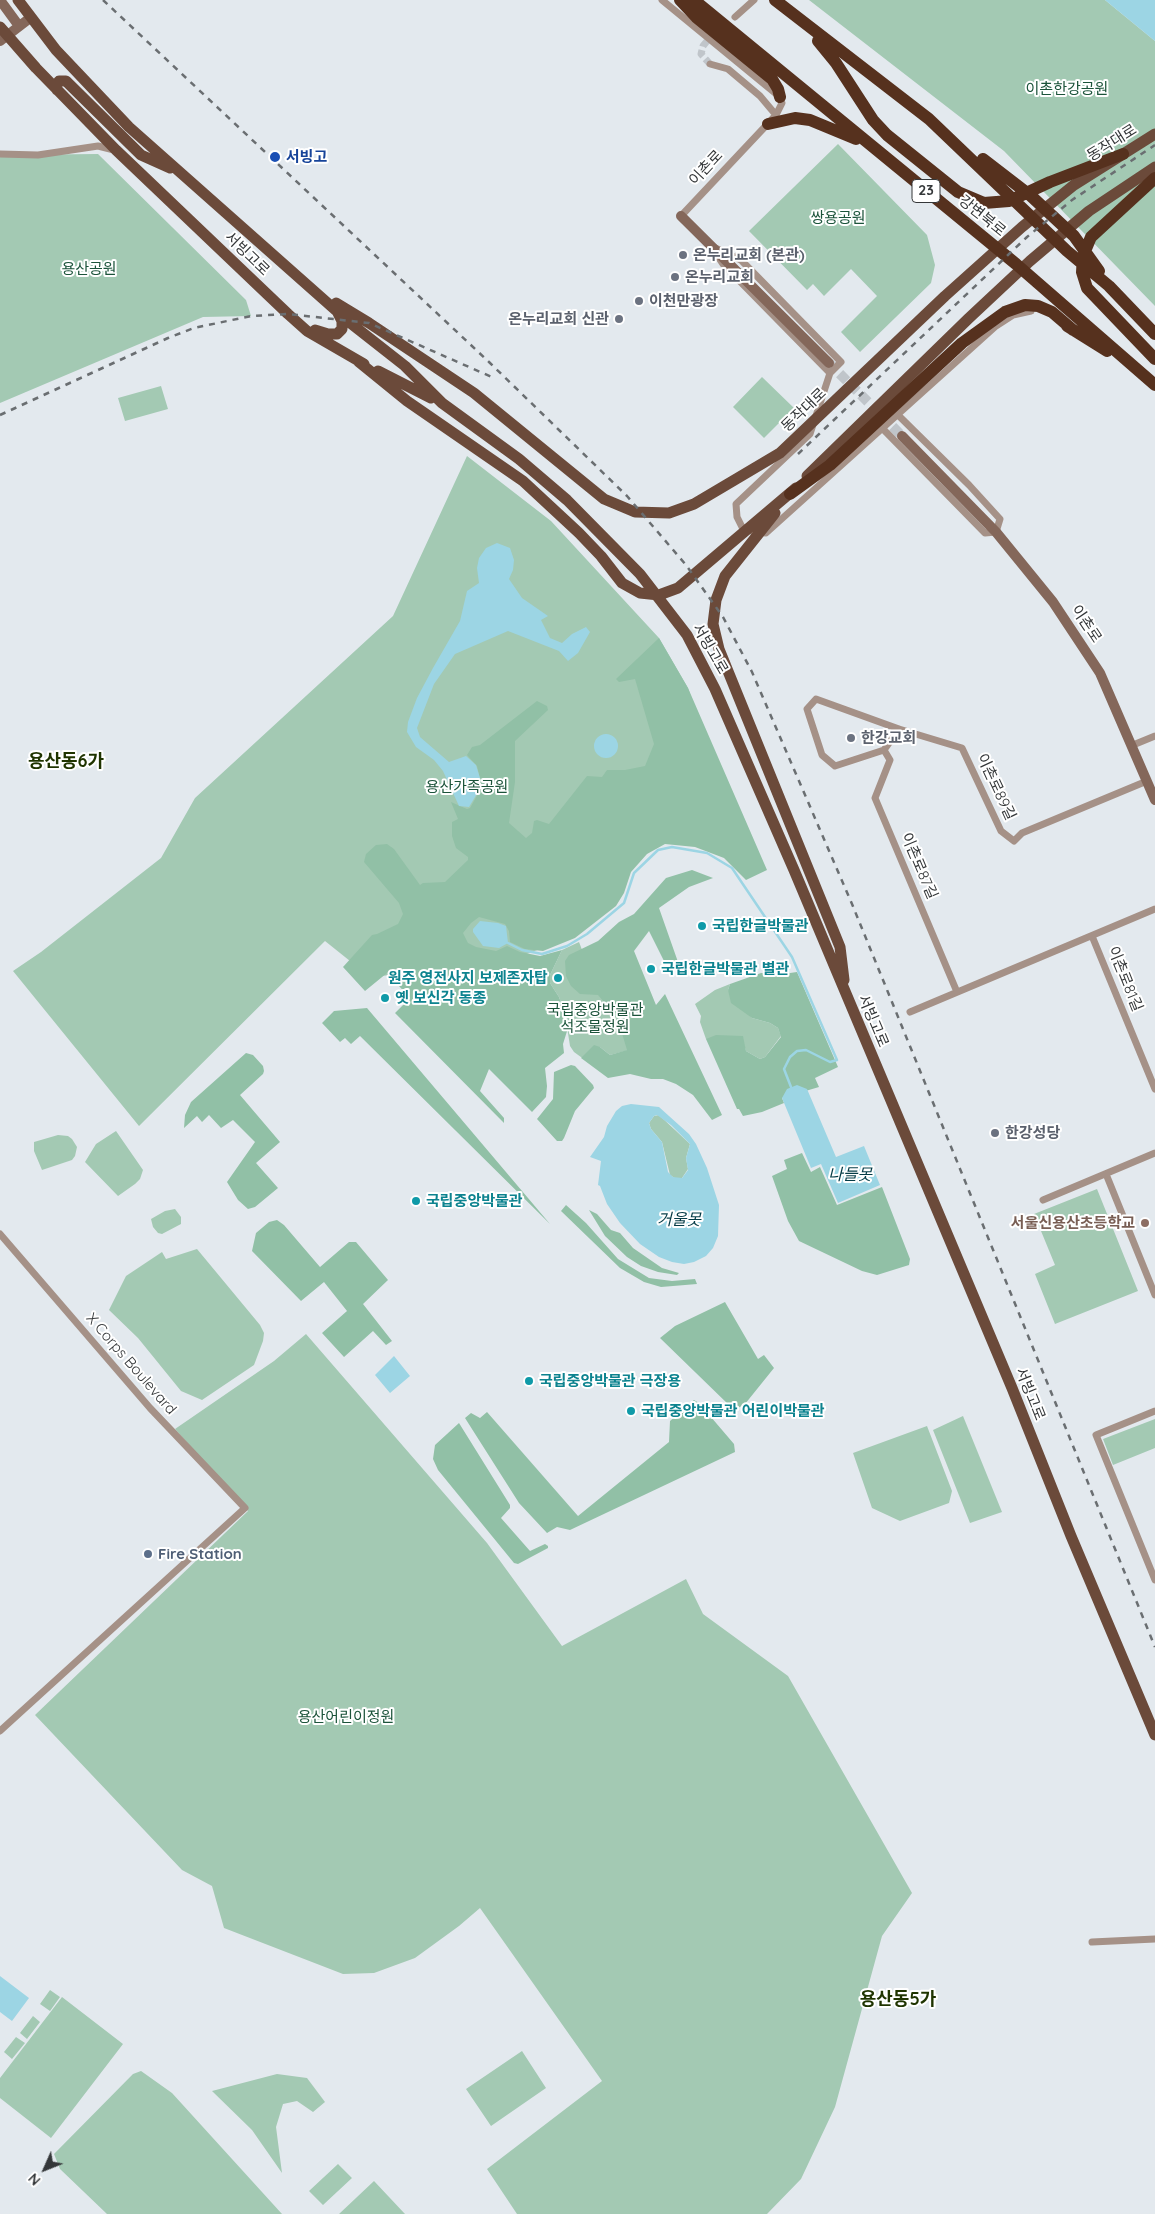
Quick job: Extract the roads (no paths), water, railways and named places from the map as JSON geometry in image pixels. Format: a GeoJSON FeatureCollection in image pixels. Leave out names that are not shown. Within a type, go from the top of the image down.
{"type":"FeatureCollection","features":[{"type":"Feature","properties":{"kind":"highway"},"geometry":{"type":"LineString","coordinates":[[680,0],[696,17],[772,79],[780,97]]}},
{"type":"Feature","properties":{"kind":"highway","name":"강변북로"},"geometry":{"type":"LineString","coordinates":[[694,0],[866,143],[1016,264],[1155,385]]}},
{"type":"Feature","properties":{"kind":"highway"},"geometry":{"type":"LineString","coordinates":[[779,3],[929,119],[1067,251],[1109,286],[1155,334]]}},
{"type":"Feature","properties":{"kind":"highway"},"geometry":{"type":"LineString","coordinates":[[804,24],[836,63],[873,120],[910,155],[958,192],[984,203],[1009,201],[1050,182],[1123,154]]}},
{"type":"Feature","properties":{"kind":"highway"},"geometry":{"type":"LineString","coordinates":[[772,119],[794,118],[810,120],[866,143]]}},
{"type":"Feature","properties":{"kind":"highway"},"geometry":{"type":"LineString","coordinates":[[1155,178],[1091,237],[1083,256],[1082,272],[1088,288],[1155,358]]}},
{"type":"Feature","properties":{"kind":"highway"},"geometry":{"type":"LineString","coordinates":[[790,494],[830,465],[962,343],[1005,312],[1025,305],[1038,306],[1052,312],[1073,330]]}},
{"type":"Feature","properties":{"kind":"highway"},"geometry":{"type":"LineString","coordinates":[[1031,311],[1045,313],[1142,373]]}},
{"type":"Feature","properties":{"kind":"main road","name":"서빙고로"},"geometry":{"type":"LineString","coordinates":[[18,0],[56,50],[129,126],[336,310],[405,366],[442,403],[519,459],[567,500],[640,574],[687,635],[716,689],[846,994],[1012,1388],[1071,1536],[1155,1735]]}},
{"type":"Feature","properties":{"kind":"main road","name":"서빙고로"},"geometry":{"type":"LineString","coordinates":[[2,35],[116,150],[307,331],[359,362],[442,403]]}},
{"type":"Feature","properties":{"kind":"main road","name":"서빙고로"},"geometry":{"type":"LineString","coordinates":[[57,90],[56,85],[59,81],[66,81],[141,155],[181,173]]}},
{"type":"Feature","properties":{"kind":"main road","name":"동작대로"},"geometry":{"type":"LineString","coordinates":[[317,293],[369,323],[474,393],[610,502],[628,510],[644,513],[676,511],[696,502],[780,453],[1022,227],[1074,184],[1155,134]]}},
{"type":"Feature","properties":{"kind":"main road"},"geometry":{"type":"LineString","coordinates":[[359,362],[408,401],[523,481],[579,533],[622,582],[635,592],[649,595],[666,594],[678,588],[790,494],[968,319],[1030,261],[1089,211],[1155,167]]}},
{"type":"Feature","properties":{"kind":"main road"},"geometry":{"type":"LineString","coordinates":[[298,323],[328,334],[337,334],[342,329],[342,321],[336,310]]}},
{"type":"Feature","properties":{"kind":"main road"},"geometry":{"type":"LineString","coordinates":[[790,494],[727,574],[716,600],[713,624],[719,649],[840,947],[846,994]]}},
{"type":"Feature","properties":{"kind":"street"},"geometry":{"type":"LineString","coordinates":[[0,0],[19,26]]}},
{"type":"Feature","properties":{"kind":"street"},"geometry":{"type":"LineString","coordinates":[[662,0],[780,97],[782,103],[772,119]]}},
{"type":"Feature","properties":{"kind":"street"},"geometry":{"type":"LineString","coordinates":[[736,18],[754,0]]}},
{"type":"Feature","properties":{"kind":"street"},"geometry":{"type":"LineString","coordinates":[[2,35],[30,18]]}},
{"type":"Feature","properties":{"kind":"street"},"geometry":{"type":"LineString","coordinates":[[710,64],[728,69],[760,96],[772,119]]}},
{"type":"Feature","properties":{"kind":"street","name":"이촌로"},"geometry":{"type":"LineString","coordinates":[[772,119],[681,216],[828,362]]}},
{"type":"Feature","properties":{"kind":"street"},"geometry":{"type":"LineString","coordinates":[[0,154],[38,155],[98,146],[116,150]]}},
{"type":"Feature","properties":{"kind":"street"},"geometry":{"type":"LineString","coordinates":[[711,246],[723,264],[830,373]]}},
{"type":"Feature","properties":{"kind":"street"},"geometry":{"type":"LineString","coordinates":[[711,246],[741,260],[842,362],[830,373],[810,434],[736,504],[737,517],[742,527],[754,532],[766,533],[883,430],[996,326],[1013,315],[1031,311]]}},
{"type":"Feature","properties":{"kind":"street","name":"이촌로"},"geometry":{"type":"LineString","coordinates":[[898,415],[969,485],[1000,519],[996,532]]}},
{"type":"Feature","properties":{"kind":"street","name":"이촌로"},"geometry":{"type":"LineString","coordinates":[[883,430],[984,533],[996,532]]}},
{"type":"Feature","properties":{"kind":"street","name":"이촌로"},"geometry":{"type":"LineString","coordinates":[[902,436],[996,532],[1053,602],[1100,673],[1133,745],[1155,800]]}},
{"type":"Feature","properties":{"kind":"street","name":"이촌로89길"},"geometry":{"type":"LineString","coordinates":[[884,750],[835,766],[822,756],[807,709],[816,699],[899,729],[962,748],[1002,831],[1014,841],[1022,833],[1147,782]]}},
{"type":"Feature","properties":{"kind":"street"},"geometry":{"type":"LineString","coordinates":[[884,750],[899,729]]}},
{"type":"Feature","properties":{"kind":"street"},"geometry":{"type":"LineString","coordinates":[[1133,745],[1155,736]]}},
{"type":"Feature","properties":{"kind":"street","name":"이촌로87길"},"geometry":{"type":"LineString","coordinates":[[884,750],[890,760],[875,798],[957,992]]}},
{"type":"Feature","properties":{"kind":"street"},"geometry":{"type":"LineString","coordinates":[[910,1012],[1155,909]]}},
{"type":"Feature","properties":{"kind":"street","name":"이촌로81길"},"geometry":{"type":"LineString","coordinates":[[1092,936],[1155,1089]]}},
{"type":"Feature","properties":{"kind":"street"},"geometry":{"type":"LineString","coordinates":[[1043,1200],[1155,1153]]}},
{"type":"Feature","properties":{"kind":"street"},"geometry":{"type":"LineString","coordinates":[[1106,1174],[1155,1295]]}},
{"type":"Feature","properties":{"kind":"street","name":"X Corps Boulevard"},"geometry":{"type":"LineString","coordinates":[[0,1234],[150,1408],[245,1508],[0,1731]]}},
{"type":"Feature","properties":{"kind":"street"},"geometry":{"type":"LineString","coordinates":[[1155,1411],[1096,1435],[1155,1580]]}},
{"type":"Feature","properties":{"kind":"street"},"geometry":{"type":"LineString","coordinates":[[1092,1942],[1155,1940]]}},
{"type":"Feature","properties":{"kind":"water"},"geometry":{"type":"Polygon","coordinates":[[[1105,0],[1155,0],[1155,41],[1105,0]]]}},
{"type":"Feature","properties":{"kind":"water"},"geometry":{"type":"Polygon","coordinates":[[[497,543],[510,548],[514,560],[513,570],[509,579],[522,598],[548,616],[541,620],[550,638],[562,643],[572,634],[586,627],[590,632],[578,653],[568,661],[559,651],[508,631],[455,654],[434,684],[417,728],[420,737],[449,762],[466,756],[476,765],[480,778],[478,792],[469,807],[459,806],[443,771],[434,760],[416,747],[407,732],[408,722],[417,698],[460,621],[467,591],[479,583],[477,568],[479,558],[486,548],[497,543]]]}},
{"type":"Feature","properties":{"kind":"water"},"geometry":{"type":"Polygon","coordinates":[[[606,734],[615,737],[618,746],[615,755],[606,758],[597,755],[594,746],[597,737],[606,734]]]}},
{"type":"Feature","properties":{"kind":"water"},"geometry":{"type":"Polygon","coordinates":[[[480,921],[506,926],[508,943],[499,948],[483,946],[473,932],[473,929],[480,921]]]}},
{"type":"Feature","properties":{"kind":"water","name":"나들못"},"geometry":{"type":"Polygon","coordinates":[[[797,1085],[807,1089],[836,1157],[864,1146],[880,1185],[838,1203],[821,1164],[811,1168],[782,1098],[787,1089],[797,1085]]]}},
{"type":"Feature","properties":{"kind":"water","name":"거울못"},"geometry":{"type":"Polygon","coordinates":[[[631,1104],[659,1107],[689,1134],[696,1144],[707,1168],[719,1205],[718,1236],[713,1248],[706,1256],[694,1262],[684,1264],[659,1257],[640,1244],[620,1223],[607,1204],[598,1185],[601,1161],[590,1157],[604,1137],[607,1126],[616,1111],[622,1106],[631,1104]],[[657,1115],[649,1123],[651,1129],[662,1142],[668,1172],[673,1177],[682,1178],[688,1170],[686,1158],[690,1144],[671,1125],[657,1115]]]}},
{"type":"Feature","properties":{"kind":"water"},"geometry":{"type":"Polygon","coordinates":[[[394,1356],[410,1376],[390,1393],[375,1375],[394,1356]]]}},
{"type":"Feature","properties":{"kind":"water"},"geometry":{"type":"Polygon","coordinates":[[[0,1976],[29,1998],[12,2021],[0,2012],[0,1976]]]}},
{"type":"Feature","properties":{"kind":"waterway"},"geometry":{"type":"LineString","coordinates":[[508,943],[522,950],[542,954],[567,946],[587,934],[624,903],[634,873],[658,850],[672,847],[707,853],[732,868],[792,957],[837,1060],[830,1062],[806,1050],[797,1051],[790,1057],[784,1069],[791,1087]]}},
{"type":"Feature","properties":{"kind":"tunnel"},"geometry":{"type":"LineString","coordinates":[[710,64],[701,54],[703,46],[711,36]]}},
{"type":"Feature","properties":{"kind":"tunnel"},"geometry":{"type":"LineString","coordinates":[[829,363],[902,436]]}},
{"type":"Feature","properties":{"kind":"railway"},"geometry":{"type":"LineString","coordinates":[[103,0],[489,362],[627,496],[686,565],[723,617],[752,672],[852,904],[1155,1647]]}},
{"type":"Feature","properties":{"kind":"railway"},"geometry":{"type":"LineString","coordinates":[[798,454],[1027,237],[1072,200],[1155,145]]}},
{"type":"Feature","properties":{"kind":"railway"},"geometry":{"type":"LineString","coordinates":[[0,415],[168,338],[194,328],[251,316],[288,314],[369,323],[494,378]]}},
{"type":"Feature","properties":{"kind":"place","name":"서빙고"},"geometry":{"type":"Point","coordinates":[275,157]}},
{"type":"Feature","properties":{"kind":"place","name":"온누리교회 (본관)"},"geometry":{"type":"Point","coordinates":[683,255]}},
{"type":"Feature","properties":{"kind":"place","name":"온누리교회"},"geometry":{"type":"Point","coordinates":[675,277]}},
{"type":"Feature","properties":{"kind":"place","name":"이천만광장"},"geometry":{"type":"Point","coordinates":[639,301]}},
{"type":"Feature","properties":{"kind":"place","name":"온누리교회 신관"},"geometry":{"type":"Point","coordinates":[619,319]}},
{"type":"Feature","properties":{"kind":"place","name":"한강교회"},"geometry":{"type":"Point","coordinates":[851,738]}},
{"type":"Feature","properties":{"kind":"place","name":"국립한글박물관"},"geometry":{"type":"Point","coordinates":[702,926]}},
{"type":"Feature","properties":{"kind":"place","name":"국립한글박물관 별관"},"geometry":{"type":"Point","coordinates":[651,969]}},
{"type":"Feature","properties":{"kind":"place","name":"원주 영전사지 보제존자탑"},"geometry":{"type":"Point","coordinates":[558,978]}},
{"type":"Feature","properties":{"kind":"place","name":"옛 보신각 동종"},"geometry":{"type":"Point","coordinates":[385,998]}},
{"type":"Feature","properties":{"kind":"place","name":"한강성당"},"geometry":{"type":"Point","coordinates":[995,1133]}},
{"type":"Feature","properties":{"kind":"place","name":"국립중앙박물관"},"geometry":{"type":"Point","coordinates":[416,1201]}},
{"type":"Feature","properties":{"kind":"place","name":"서울신용산초등학교"},"geometry":{"type":"Point","coordinates":[1145,1223]}},
{"type":"Feature","properties":{"kind":"place","name":"국립중앙박물관 극장용"},"geometry":{"type":"Point","coordinates":[529,1381]}},
{"type":"Feature","properties":{"kind":"place","name":"국립중앙박물관 어린이박물관"},"geometry":{"type":"Point","coordinates":[631,1411]}},
{"type":"Feature","properties":{"kind":"place","name":"Fire Station"},"geometry":{"type":"Point","coordinates":[148,1554]}},
{"type":"Feature","properties":{"kind":"district","name":"용산동6가"},"geometry":{"type":"Point","coordinates":[66,762]}},
{"type":"Feature","properties":{"kind":"district","name":"용산동5가"},"geometry":{"type":"Point","coordinates":[898,2000]}},
{"type":"Feature","properties":{"kind":"park label","name":"이촌한강공원"},"geometry":{"type":"Point","coordinates":[1067,89]}},
{"type":"Feature","properties":{"kind":"park label","name":"쌍용공원"},"geometry":{"type":"Point","coordinates":[838,218]}},
{"type":"Feature","properties":{"kind":"park label","name":"용산공원"},"geometry":{"type":"Point","coordinates":[89,269]}},
{"type":"Feature","properties":{"kind":"park label","name":"용산가족공원"},"geometry":{"type":"Point","coordinates":[467,787]}},
{"type":"Feature","properties":{"kind":"park label","name":"국립중앙박물관 석조물정원"},"geometry":{"type":"Point","coordinates":[595,1018]}},
{"type":"Feature","properties":{"kind":"park label","name":"용산어린이정원"},"geometry":{"type":"Point","coordinates":[346,1717]}}]}
